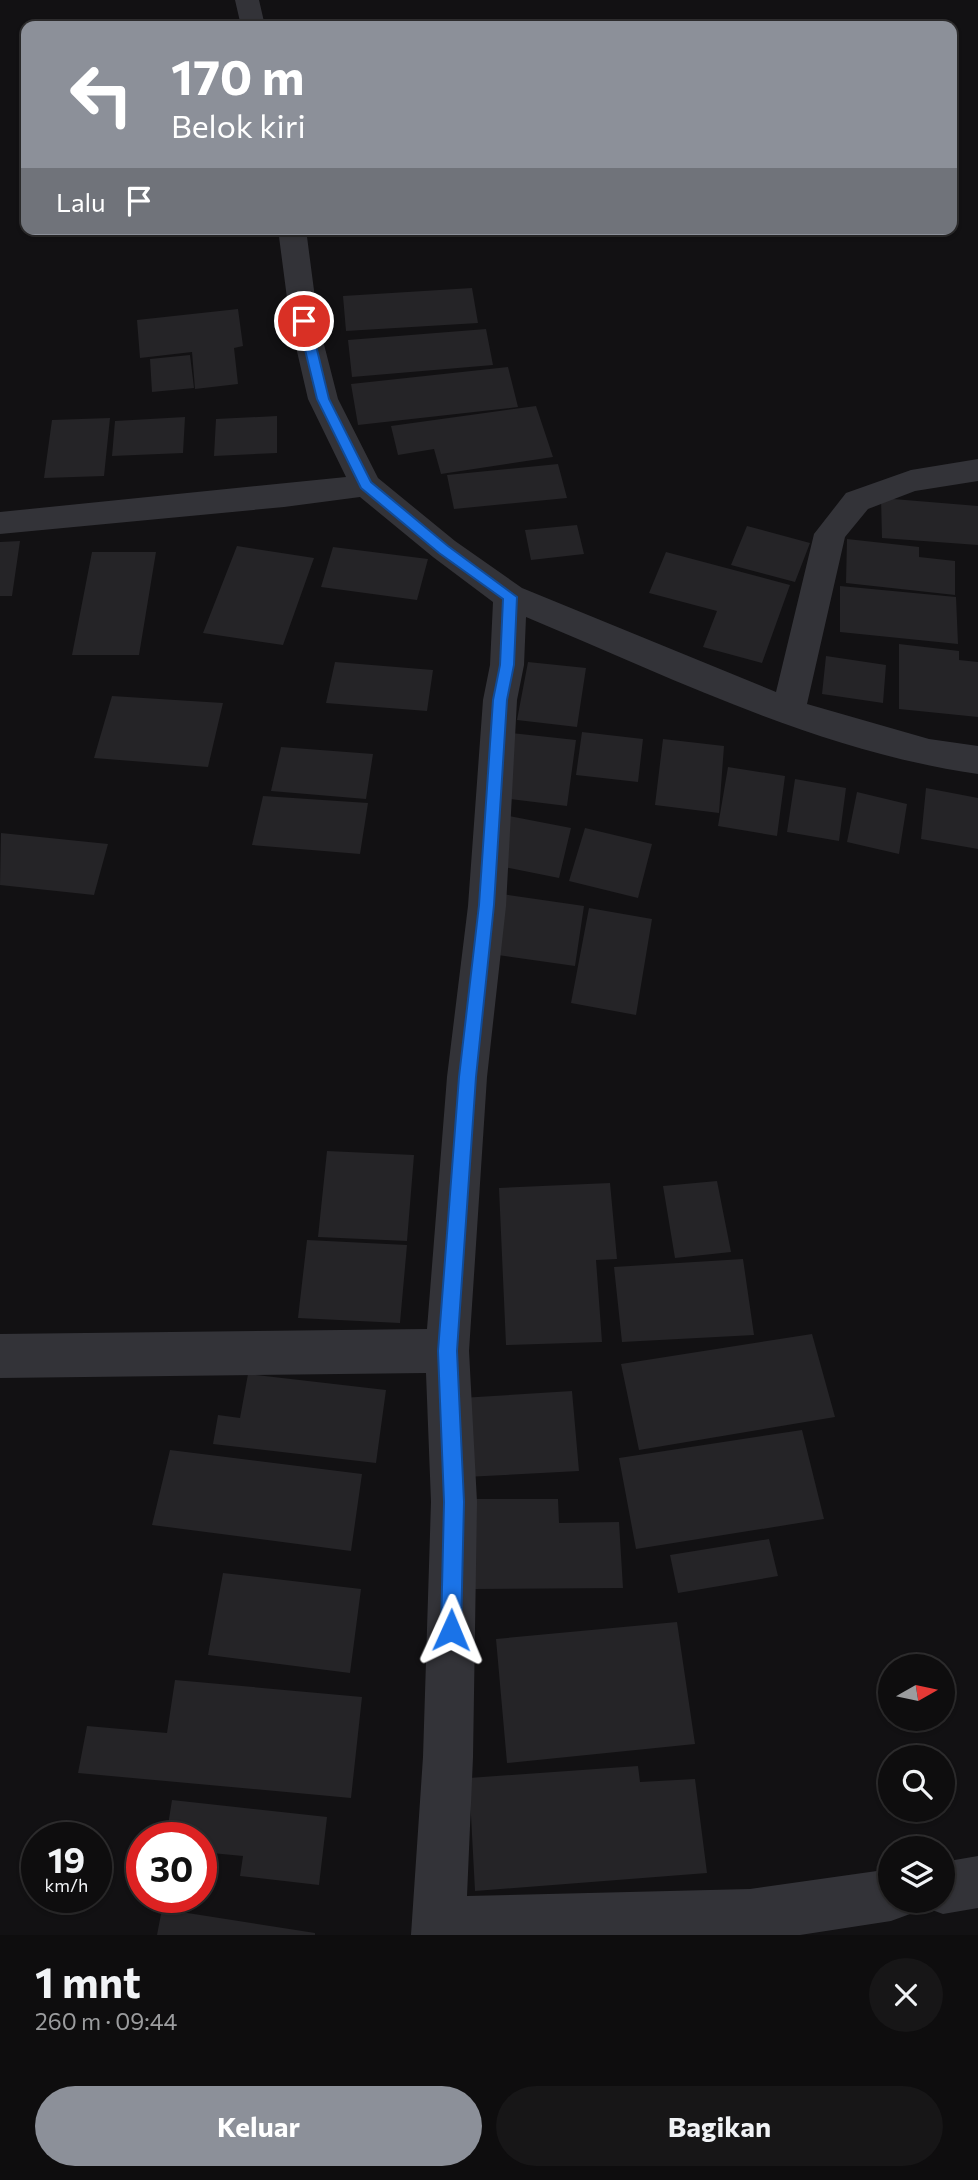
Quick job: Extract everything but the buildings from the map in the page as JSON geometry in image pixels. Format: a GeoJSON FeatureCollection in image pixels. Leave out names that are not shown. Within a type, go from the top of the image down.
{"type":"FeatureCollection","features":[{"type":"Feature","properties":{"kind":"street"},"geometry":{"type":"LineString","coordinates":[[247,0],[252,21]]}},
{"type":"Feature","properties":{"kind":"street"},"geometry":{"type":"LineString","coordinates":[[293,235],[304,321],[323,399],[366,485],[444,549],[510,597],[788,712],[929,753],[978,760]]}},
{"type":"Feature","properties":{"kind":"street"},"geometry":{"type":"LineString","coordinates":[[788,712],[830,534],[857,501],[911,481],[978,470]]}},
{"type":"Feature","properties":{"kind":"street"},"geometry":{"type":"LineString","coordinates":[[0,523],[284,496],[366,485]]}},
{"type":"Feature","properties":{"kind":"street"},"geometry":{"type":"LineString","coordinates":[[510,597],[507,665],[500,700],[488,892],[467,1077],[447,1351],[454,1502],[448,1757],[439,1929],[750,1916],[878,1897]]}},
{"type":"Feature","properties":{"kind":"street"},"geometry":{"type":"LineString","coordinates":[[0,1356],[447,1351]]}},
{"type":"Feature","properties":{"kind":"street"},"geometry":{"type":"LineString","coordinates":[[955,1886],[978,1882]]}},
{"type":"Feature","properties":{"kind":"route"},"geometry":{"type":"LineString","coordinates":[[304,321],[323,399],[366,485],[444,549],[510,597],[507,665],[500,700],[486,905],[467,1077],[447,1351],[454,1502],[451,1630]]}}]}
